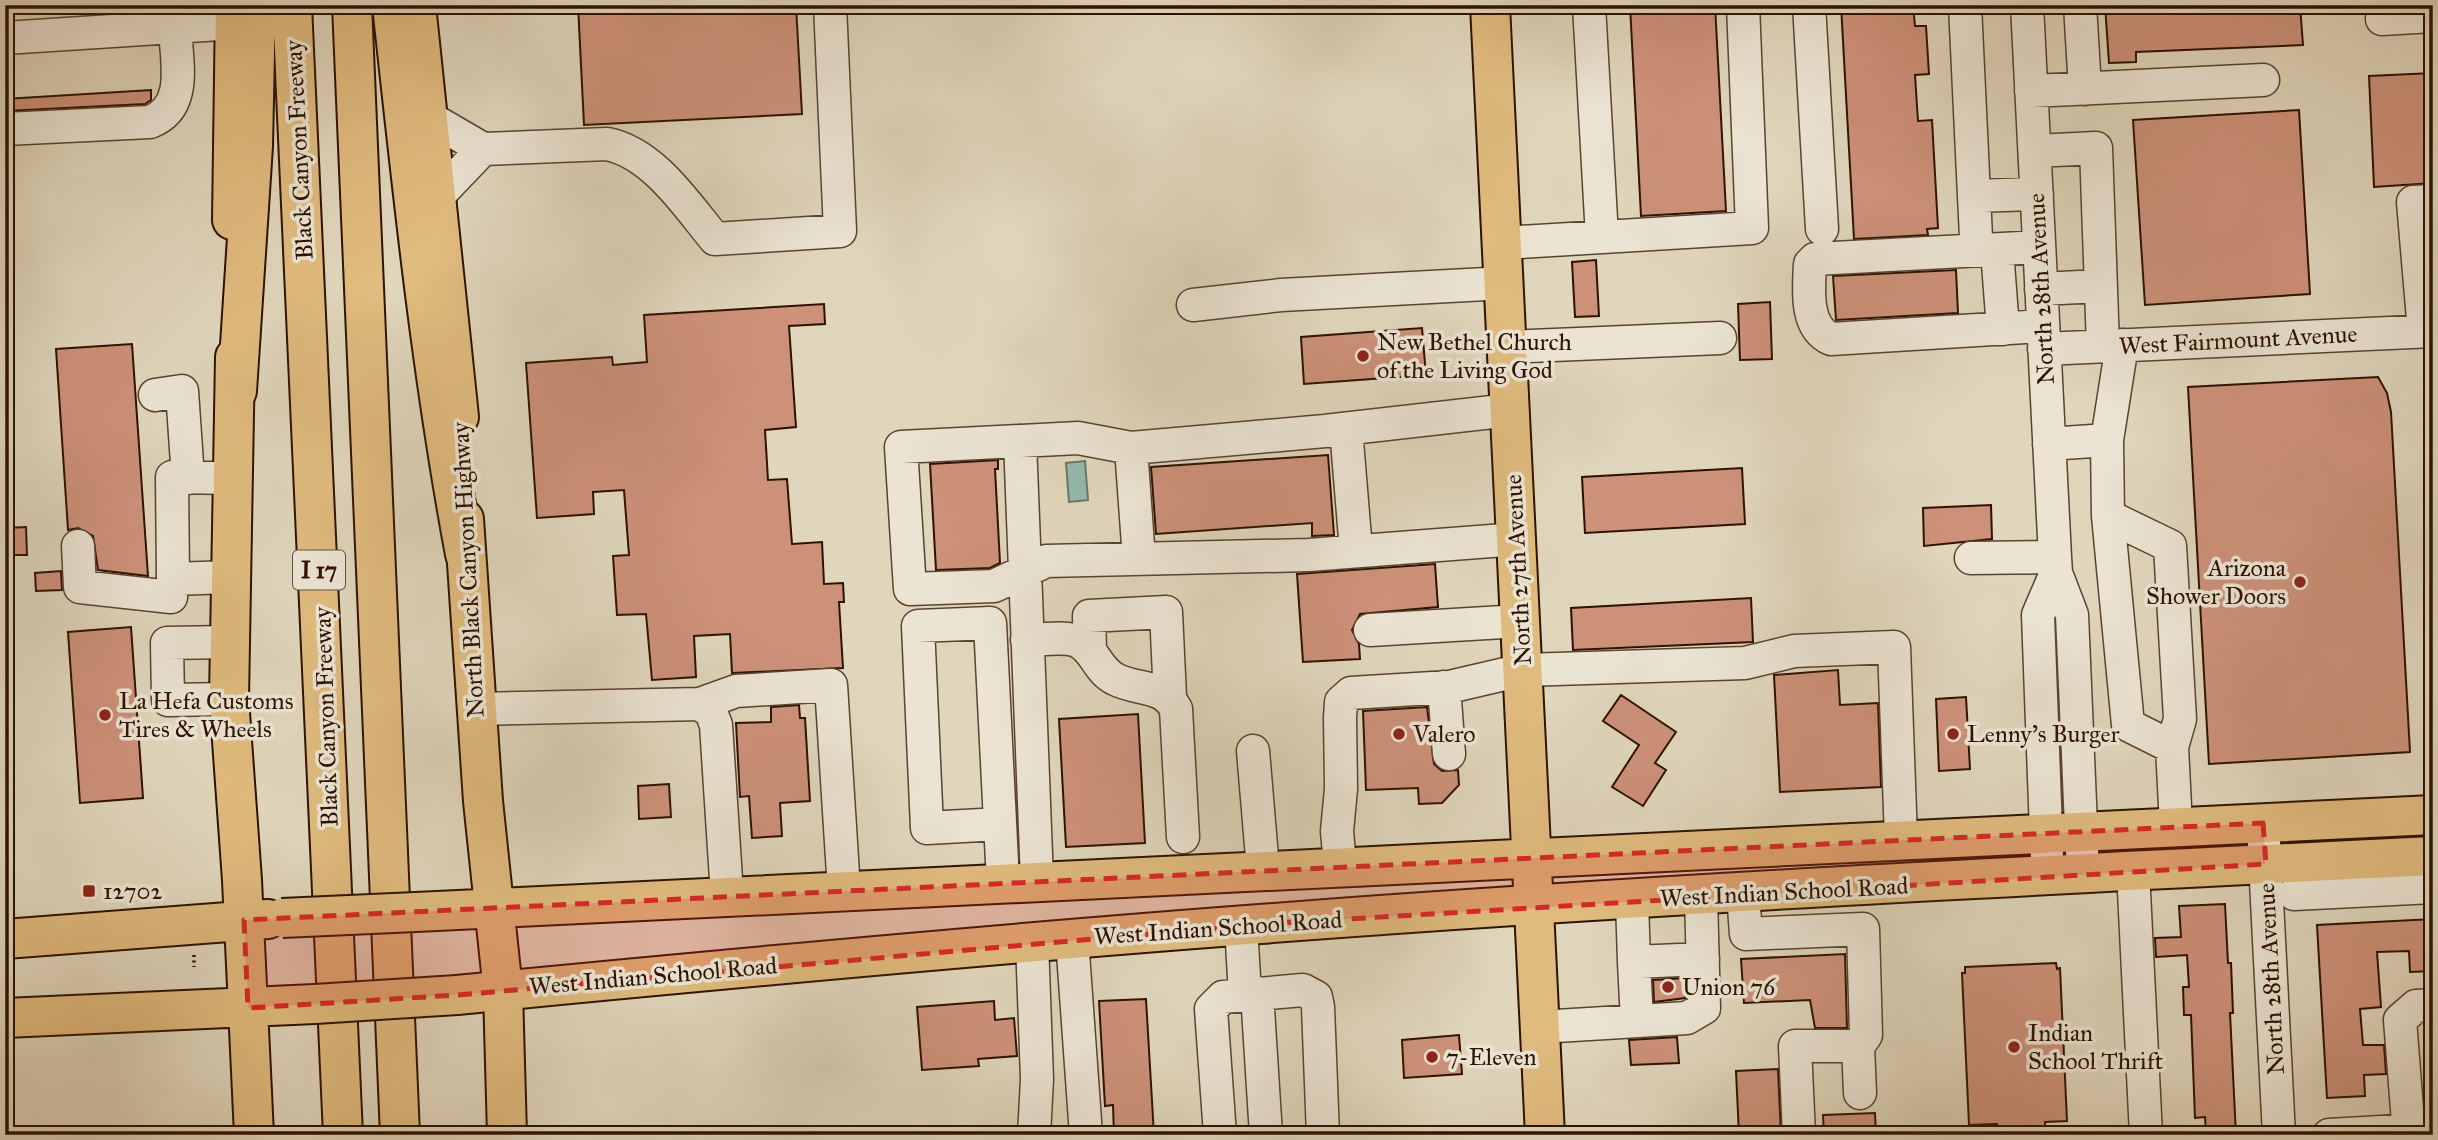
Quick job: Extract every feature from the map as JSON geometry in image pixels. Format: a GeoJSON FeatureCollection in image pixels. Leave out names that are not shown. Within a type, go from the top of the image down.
{"type":"FeatureCollection","features":[{"type":"Feature","properties":{"kind":"main road","name":"Black Canyon Freeway"},"geometry":{"type":"LineString","coordinates":[[292,5],[343,1135]]}},
{"type":"Feature","properties":{"kind":"main road"},"geometry":{"type":"LineString","coordinates":[[315,5],[365,1135]]}},
{"type":"Feature","properties":{"kind":"main road","name":"I 17"},"geometry":{"type":"LineString","coordinates":[[352,5],[400,1135]]}},
{"type":"Feature","properties":{"kind":"main road"},"geometry":{"type":"LineString","coordinates":[[392,5],[423,291],[444,441],[465,554]]}},
{"type":"Feature","properties":{"kind":"main road","name":"North Black Canyon Highway"},"geometry":{"type":"LineString","coordinates":[[416,5],[462,440],[465,554],[476,709],[503,991],[507,1135]]}},
{"type":"Feature","properties":{"kind":"main road","name":"North 27th Avenue"},"geometry":{"type":"LineString","coordinates":[[1490,5],[1545,1135]]}},
{"type":"Feature","properties":{"kind":"main road"},"geometry":{"type":"LineString","coordinates":[[242,11],[253,146],[233,478],[229,699],[244,920],[254,1135]]}},
{"type":"Feature","properties":{"kind":"main road","name":"West Indian School Road"},"geometry":{"type":"LineString","coordinates":[[5,939],[244,920],[727,895],[2433,815]]}},
{"type":"Feature","properties":{"kind":"main road","name":"West Indian School Road"},"geometry":{"type":"LineString","coordinates":[[5,1018],[248,1008],[457,995],[1032,942],[1241,926],[2065,874],[2433,856]]}},
{"type":"Feature","properties":{"kind":"street"},"geometry":{"type":"LineString","coordinates":[[428,117],[483,149],[607,144],[627,148],[674,190],[715,239],[840,232],[830,5]]}},
{"type":"Feature","properties":{"kind":"street"},"geometry":{"type":"LineString","coordinates":[[1589,5],[1602,237]]}},
{"type":"Feature","properties":{"kind":"street"},"geometry":{"type":"LineString","coordinates":[[1503,243],[1752,228],[1743,5]]}},
{"type":"Feature","properties":{"kind":"street"},"geometry":{"type":"LineString","coordinates":[[1810,5],[1822,229]]}},
{"type":"Feature","properties":{"kind":"street"},"geometry":{"type":"LineString","coordinates":[[1965,5],[1974,196],[2003,329]]}},
{"type":"Feature","properties":{"kind":"street","name":"North 28th Avenue"},"geometry":{"type":"LineString","coordinates":[[2027,5],[2056,565],[2072,615],[2063,832],[2065,874]]}},
{"type":"Feature","properties":{"kind":"street"},"geometry":{"type":"LineString","coordinates":[[2080,5],[2085,89]]}},
{"type":"Feature","properties":{"kind":"street"},"geometry":{"type":"LineString","coordinates":[[5,38],[242,11]]}},
{"type":"Feature","properties":{"kind":"street"},"geometry":{"type":"LineString","coordinates":[[2382,19],[2433,16]]}},
{"type":"Feature","properties":{"kind":"street"},"geometry":{"type":"LineString","coordinates":[[5,129],[150,122],[163,118],[178,95],[172,20]]}},
{"type":"Feature","properties":{"kind":"street"},"geometry":{"type":"LineString","coordinates":[[2031,90],[2263,80]]}},
{"type":"Feature","properties":{"kind":"street"},"geometry":{"type":"LineString","coordinates":[[2035,151],[2096,148],[2099,286],[2113,346],[2106,440],[2108,516],[2128,725],[2172,747]]}},
{"type":"Feature","properties":{"kind":"street"},"geometry":{"type":"LineString","coordinates":[[437,197],[483,149]]}},
{"type":"Feature","properties":{"kind":"street"},"geometry":{"type":"LineString","coordinates":[[1974,196],[2037,194]]}},
{"type":"Feature","properties":{"kind":"street"},"geometry":{"type":"LineString","coordinates":[[2428,331],[2413,202],[2433,201]]}},
{"type":"Feature","properties":{"kind":"street"},"geometry":{"type":"LineString","coordinates":[[1986,243],[2039,247]]}},
{"type":"Feature","properties":{"kind":"street","name":"West Fairmount Avenue"},"geometry":{"type":"LineString","coordinates":[[1986,243],[1815,258],[1810,264],[1810,306],[1821,332],[1831,339],[2003,329],[2113,346],[2428,331]]}},
{"type":"Feature","properties":{"kind":"street"},"geometry":{"type":"LineString","coordinates":[[1193,305],[1242,298],[1505,283]]}},
{"type":"Feature","properties":{"kind":"street"},"geometry":{"type":"LineString","coordinates":[[2041,289],[2099,286]]}},
{"type":"Feature","properties":{"kind":"street"},"geometry":{"type":"LineString","coordinates":[[1508,346],[1720,338]]}},
{"type":"Feature","properties":{"kind":"street"},"geometry":{"type":"LineString","coordinates":[[155,395],[182,391],[188,478]]}},
{"type":"Feature","properties":{"kind":"street"},"geometry":{"type":"LineString","coordinates":[[1510,410],[1346,429],[1131,447],[1078,438],[901,447],[910,589],[995,586],[1046,561],[1309,555],[1517,539]]}},
{"type":"Feature","properties":{"kind":"street"},"geometry":{"type":"LineString","coordinates":[[1346,429],[1356,550]]}},
{"type":"Feature","properties":{"kind":"street"},"geometry":{"type":"LineString","coordinates":[[2049,444],[2106,440]]}},
{"type":"Feature","properties":{"kind":"street"},"geometry":{"type":"LineString","coordinates":[[1020,441],[1027,640],[1020,881]]}},
{"type":"Feature","properties":{"kind":"street"},"geometry":{"type":"LineString","coordinates":[[1131,447],[1139,559]]}},
{"type":"Feature","properties":{"kind":"street"},"geometry":{"type":"LineString","coordinates":[[229,699],[168,700],[167,643],[172,588],[172,477],[233,478]]}},
{"type":"Feature","properties":{"kind":"street"},"geometry":{"type":"LineString","coordinates":[[2108,516],[2170,546],[2180,719],[2172,747],[2176,826]]}},
{"type":"Feature","properties":{"kind":"street"},"geometry":{"type":"LineString","coordinates":[[78,546],[80,587],[172,588],[230,578]]}},
{"type":"Feature","properties":{"kind":"street"},"geometry":{"type":"LineString","coordinates":[[1971,558],[2056,565]]}},
{"type":"Feature","properties":{"kind":"street"},"geometry":{"type":"LineString","coordinates":[[1170,697],[1156,689],[1116,681],[1101,670],[1090,650],[1089,616],[1166,612],[1170,697],[1176,709],[1183,837]]}},
{"type":"Feature","properties":{"kind":"street"},"geometry":{"type":"LineString","coordinates":[[1370,630],[1520,621]]}},
{"type":"Feature","properties":{"kind":"street"},"geometry":{"type":"LineString","coordinates":[[1000,824],[927,828],[918,626],[990,623],[1000,824],[1020,881]]}},
{"type":"Feature","properties":{"kind":"street"},"geometry":{"type":"LineString","coordinates":[[1027,640],[1076,641],[1090,650]]}},
{"type":"Feature","properties":{"kind":"street"},"geometry":{"type":"LineString","coordinates":[[167,643],[229,642]]}},
{"type":"Feature","properties":{"kind":"street"},"geometry":{"type":"LineString","coordinates":[[1340,866],[1337,831],[1341,702],[1351,693],[1444,687],[1522,670],[1745,663],[1794,651],[1894,647],[1901,839]]}},
{"type":"Feature","properties":{"kind":"street"},"geometry":{"type":"LineString","coordinates":[[476,709],[700,704],[736,691],[831,685],[844,890]]}},
{"type":"Feature","properties":{"kind":"street"},"geometry":{"type":"LineString","coordinates":[[1444,687],[1449,754]]}},
{"type":"Feature","properties":{"kind":"street"},"geometry":{"type":"LineString","coordinates":[[700,704],[711,712],[716,725],[727,895]]}},
{"type":"Feature","properties":{"kind":"street"},"geometry":{"type":"LineString","coordinates":[[1252,751],[1263,869]]}},
{"type":"Feature","properties":{"kind":"street","name":"North 28th Avenue"},"geometry":{"type":"LineString","coordinates":[[2263,822],[2279,1135]]}},
{"type":"Feature","properties":{"kind":"street"},"geometry":{"type":"LineString","coordinates":[[2133,871],[2146,1135]]}},
{"type":"Feature","properties":{"kind":"street"},"geometry":{"type":"LineString","coordinates":[[2294,894],[2433,887]]}},
{"type":"Feature","properties":{"kind":"street"},"geometry":{"type":"LineString","coordinates":[[1743,894],[1746,934],[1863,929],[1866,1035],[1858,1046],[1860,1093]]}},
{"type":"Feature","properties":{"kind":"street"},"geometry":{"type":"LineString","coordinates":[[1540,1027],[1687,1018],[1704,1008],[1702,897]]}},
{"type":"Feature","properties":{"kind":"street"},"geometry":{"type":"LineString","coordinates":[[1632,901],[1637,1021]]}},
{"type":"Feature","properties":{"kind":"street"},"geometry":{"type":"LineString","coordinates":[[1241,926],[1266,1135]]}},
{"type":"Feature","properties":{"kind":"street"},"geometry":{"type":"LineString","coordinates":[[1072,939],[1086,1135]]}},
{"type":"Feature","properties":{"kind":"street"},"geometry":{"type":"LineString","coordinates":[[1032,942],[1037,1079],[1034,1135]]}},
{"type":"Feature","properties":{"kind":"street"},"geometry":{"type":"LineString","coordinates":[[1634,962],[1703,959]]}},
{"type":"Feature","properties":{"kind":"street"},"geometry":{"type":"LineString","coordinates":[[1220,1135],[1211,1009],[1223,997],[1303,990],[1316,997],[1323,1135]]}},
{"type":"Feature","properties":{"kind":"street"},"geometry":{"type":"LineString","coordinates":[[2329,1135],[2417,1132],[2400,1020],[2416,1006],[2433,1005]]}},
{"type":"Feature","properties":{"kind":"street"},"geometry":{"type":"LineString","coordinates":[[1799,1135],[1795,1046],[1858,1046]]}},
{"type":"Feature","properties":{"kind":"highlighted area"},"geometry":{"type":"Polygon","coordinates":[[[2263,823],[2266,864],[1264,924],[457,995],[248,1008],[244,920],[2263,823]]]}},
{"type":"Feature","properties":{"kind":"water"},"geometry":{"type":"Polygon","coordinates":[[[1085,461],[1088,500],[1069,502],[1066,463],[1085,461]]]}},
{"type":"Feature","properties":{"kind":"building"},"geometry":{"type":"Polygon","coordinates":[[[578,5],[796,5],[802,114],[584,125],[578,5]]]}},
{"type":"Feature","properties":{"kind":"building"},"geometry":{"type":"Polygon","coordinates":[[[1630,5],[1715,5],[1726,211],[1641,216],[1630,5]]]}},
{"type":"Feature","properties":{"kind":"building"},"geometry":{"type":"Polygon","coordinates":[[[1841,5],[1913,5],[1915,26],[1926,26],[1929,74],[1915,75],[1918,121],[1932,120],[1938,228],[1927,229],[1928,235],[1854,239],[1841,5]]]}},
{"type":"Feature","properties":{"kind":"building"},"geometry":{"type":"Polygon","coordinates":[[[2105,5],[2300,5],[2303,45],[2136,52],[2136,62],[2109,63],[2105,5]]]}},
{"type":"Feature","properties":{"kind":"building"},"geometry":{"type":"Polygon","coordinates":[[[2433,73],[2433,183],[2374,187],[2369,76],[2433,73]]]}},
{"type":"Feature","properties":{"kind":"building"},"geometry":{"type":"Polygon","coordinates":[[[151,90],[151,100],[145,104],[5,111],[5,99],[151,90]]]}},
{"type":"Feature","properties":{"kind":"building"},"geometry":{"type":"Polygon","coordinates":[[[2299,110],[2310,294],[2145,305],[2133,120],[2299,110]]]}},
{"type":"Feature","properties":{"kind":"building"},"geometry":{"type":"Polygon","coordinates":[[[1596,260],[1599,316],[1575,317],[1572,262],[1596,260]]]}},
{"type":"Feature","properties":{"kind":"building"},"geometry":{"type":"Polygon","coordinates":[[[1956,270],[1958,313],[1836,320],[1833,276],[1956,270]]]}},
{"type":"Feature","properties":{"kind":"building"},"geometry":{"type":"Polygon","coordinates":[[[1770,302],[1772,359],[1740,360],[1738,304],[1770,302]]]}},
{"type":"Feature","properties":{"kind":"building"},"geometry":{"type":"Polygon","coordinates":[[[824,304],[825,324],[789,326],[796,427],[765,430],[768,480],[787,479],[792,544],[822,542],[824,584],[843,583],[844,602],[839,602],[843,668],[732,673],[730,634],[694,636],[696,677],[652,680],[646,614],[617,615],[613,556],[629,555],[624,490],[593,492],[594,514],[537,518],[526,363],[612,357],[613,365],[647,362],[644,315],[824,304]]]}},
{"type":"Feature","properties":{"kind":"building","name":"New Bethel Church of the Living God"},"geometry":{"type":"Polygon","coordinates":[[[1422,328],[1426,375],[1304,384],[1301,337],[1422,328]]]}},
{"type":"Feature","properties":{"kind":"building"},"geometry":{"type":"Polygon","coordinates":[[[132,344],[148,576],[98,570],[93,536],[78,528],[68,530],[56,349],[132,344]]]}},
{"type":"Feature","properties":{"kind":"building","name":"Arizona Shower Doors"},"geometry":{"type":"Polygon","coordinates":[[[2378,377],[2387,393],[2391,412],[2410,752],[2209,764],[2188,387],[2378,377]]]}},
{"type":"Feature","properties":{"kind":"building"},"geometry":{"type":"Polygon","coordinates":[[[1328,455],[1334,535],[1312,536],[1312,523],[1156,534],[1151,467],[1328,455]]]}},
{"type":"Feature","properties":{"kind":"building"},"geometry":{"type":"Polygon","coordinates":[[[998,460],[998,469],[995,469],[1000,563],[990,568],[936,570],[930,464],[998,460]]]}},
{"type":"Feature","properties":{"kind":"building"},"geometry":{"type":"Polygon","coordinates":[[[1742,468],[1745,524],[1585,533],[1582,477],[1742,468]]]}},
{"type":"Feature","properties":{"kind":"building"},"geometry":{"type":"Polygon","coordinates":[[[1991,505],[1992,539],[1924,546],[1923,508],[1991,505]]]}},
{"type":"Feature","properties":{"kind":"building"},"geometry":{"type":"Polygon","coordinates":[[[26,527],[27,555],[5,555],[5,528],[26,527]]]}},
{"type":"Feature","properties":{"kind":"building"},"geometry":{"type":"Polygon","coordinates":[[[1435,564],[1438,607],[1360,614],[1352,630],[1359,644],[1360,659],[1303,662],[1297,574],[1435,564]]]}},
{"type":"Feature","properties":{"kind":"building"},"geometry":{"type":"Polygon","coordinates":[[[61,571],[62,590],[36,591],[35,573],[61,571]]]}},
{"type":"Feature","properties":{"kind":"building"},"geometry":{"type":"Polygon","coordinates":[[[1751,598],[1753,642],[1573,650],[1571,608],[1751,598]]]}},
{"type":"Feature","properties":{"kind":"building","name":"La Hefa Customs Tires & Wheels"},"geometry":{"type":"Polygon","coordinates":[[[131,627],[143,798],[80,803],[68,632],[131,627]]]}},
{"type":"Feature","properties":{"kind":"building"},"geometry":{"type":"Polygon","coordinates":[[[1838,670],[1840,705],[1878,703],[1881,787],[1780,792],[1774,675],[1838,670]]]}},
{"type":"Feature","properties":{"kind":"building"},"geometry":{"type":"Polygon","coordinates":[[[1621,695],[1676,732],[1655,763],[1666,770],[1643,806],[1612,787],[1639,745],[1603,721],[1621,695]]]}},
{"type":"Feature","properties":{"kind":"building","name":"Lenny's Burger"},"geometry":{"type":"Polygon","coordinates":[[[1966,697],[1970,769],[1939,771],[1936,699],[1966,697]]]}},
{"type":"Feature","properties":{"kind":"building"},"geometry":{"type":"Polygon","coordinates":[[[799,705],[800,718],[805,718],[810,801],[780,803],[782,836],[752,838],[749,796],[740,797],[736,723],[771,722],[771,707],[799,705]]]}},
{"type":"Feature","properties":{"kind":"building","name":"Valero"},"geometry":{"type":"Polygon","coordinates":[[[1427,707],[1434,764],[1442,771],[1458,770],[1459,785],[1442,803],[1419,804],[1418,788],[1366,790],[1363,711],[1427,707]]]}},
{"type":"Feature","properties":{"kind":"building"},"geometry":{"type":"Polygon","coordinates":[[[1138,714],[1145,843],[1066,847],[1059,719],[1138,714]]]}},
{"type":"Feature","properties":{"kind":"building"},"geometry":{"type":"Polygon","coordinates":[[[669,784],[671,817],[639,819],[638,786],[669,784]]]}},
{"type":"Feature","properties":{"kind":"building"},"geometry":{"type":"Polygon","coordinates":[[[2225,904],[2228,963],[2231,963],[2233,1013],[2230,1013],[2236,1135],[2206,1135],[2205,1117],[2195,1118],[2191,1015],[2184,1015],[2183,987],[2189,987],[2187,955],[2156,957],[2155,938],[2181,937],[2179,906],[2225,904]]]}},
{"type":"Feature","properties":{"kind":"building"},"geometry":{"type":"Polygon","coordinates":[[[2433,919],[2433,971],[2410,972],[2409,951],[2377,952],[2381,1007],[2360,1009],[2363,1045],[2384,1045],[2386,1074],[2364,1075],[2365,1096],[2327,1098],[2317,925],[2433,919]]]}},
{"type":"Feature","properties":{"kind":"building"},"geometry":{"type":"Polygon","coordinates":[[[1845,954],[1847,1028],[1815,1028],[1810,1000],[1744,1003],[1741,959],[1845,954]]]}},
{"type":"Feature","properties":{"kind":"building","name":"Indian School Thrift"},"geometry":{"type":"Polygon","coordinates":[[[2056,963],[2057,969],[2060,968],[2067,1121],[2045,1122],[2045,1135],[1998,1135],[1997,1124],[1969,1125],[1962,973],[1965,973],[1965,967],[2056,963]]]}},
{"type":"Feature","properties":{"kind":"building"},"geometry":{"type":"Polygon","coordinates":[[[1685,978],[1685,998],[1654,1002],[1653,980],[1685,978]]]}},
{"type":"Feature","properties":{"kind":"building"},"geometry":{"type":"Polygon","coordinates":[[[1146,999],[1154,1135],[1114,1135],[1113,1105],[1105,1106],[1099,1001],[1146,999]]]}},
{"type":"Feature","properties":{"kind":"building"},"geometry":{"type":"Polygon","coordinates":[[[994,1001],[995,1020],[1014,1018],[1017,1056],[978,1059],[979,1066],[922,1070],[917,1007],[994,1001]]]}},
{"type":"Feature","properties":{"kind":"building","name":"7-Eleven"},"geometry":{"type":"Polygon","coordinates":[[[1459,1035],[1462,1074],[1404,1078],[1402,1040],[1459,1035]]]}},
{"type":"Feature","properties":{"kind":"building"},"geometry":{"type":"Polygon","coordinates":[[[1677,1037],[1679,1063],[1631,1065],[1629,1040],[1677,1037]]]}},
{"type":"Feature","properties":{"kind":"building"},"geometry":{"type":"Polygon","coordinates":[[[1778,1069],[1781,1135],[1739,1135],[1736,1071],[1778,1069]]]}},
{"type":"Feature","properties":{"kind":"building"},"geometry":{"type":"Polygon","coordinates":[[[1875,1113],[1876,1135],[1824,1135],[1823,1115],[1875,1113]]]}},
{"type":"Feature","properties":{"kind":"place","name":"New Bethel Church of the Living God"},"geometry":{"type":"Point","coordinates":[1363,356]}},
{"type":"Feature","properties":{"kind":"place","name":"Arizona Shower Doors"},"geometry":{"type":"Point","coordinates":[2300,582]}},
{"type":"Feature","properties":{"kind":"place","name":"La Hefa Customs Tires & Wheels"},"geometry":{"type":"Point","coordinates":[105,715]}},
{"type":"Feature","properties":{"kind":"place","name":"Valero"},"geometry":{"type":"Point","coordinates":[1399,734]}},
{"type":"Feature","properties":{"kind":"place","name":"Lenny's Burger"},"geometry":{"type":"Point","coordinates":[1953,734]}},
{"type":"Feature","properties":{"kind":"place","name":"12702"},"geometry":{"type":"Point","coordinates":[89,891]}},
{"type":"Feature","properties":{"kind":"place","name":"Union 76"},"geometry":{"type":"Point","coordinates":[1668,987]}},
{"type":"Feature","properties":{"kind":"place","name":"Indian School Thrift"},"geometry":{"type":"Point","coordinates":[2014,1047]}},
{"type":"Feature","properties":{"kind":"place","name":"7-Eleven"},"geometry":{"type":"Point","coordinates":[1432,1057]}}]}
